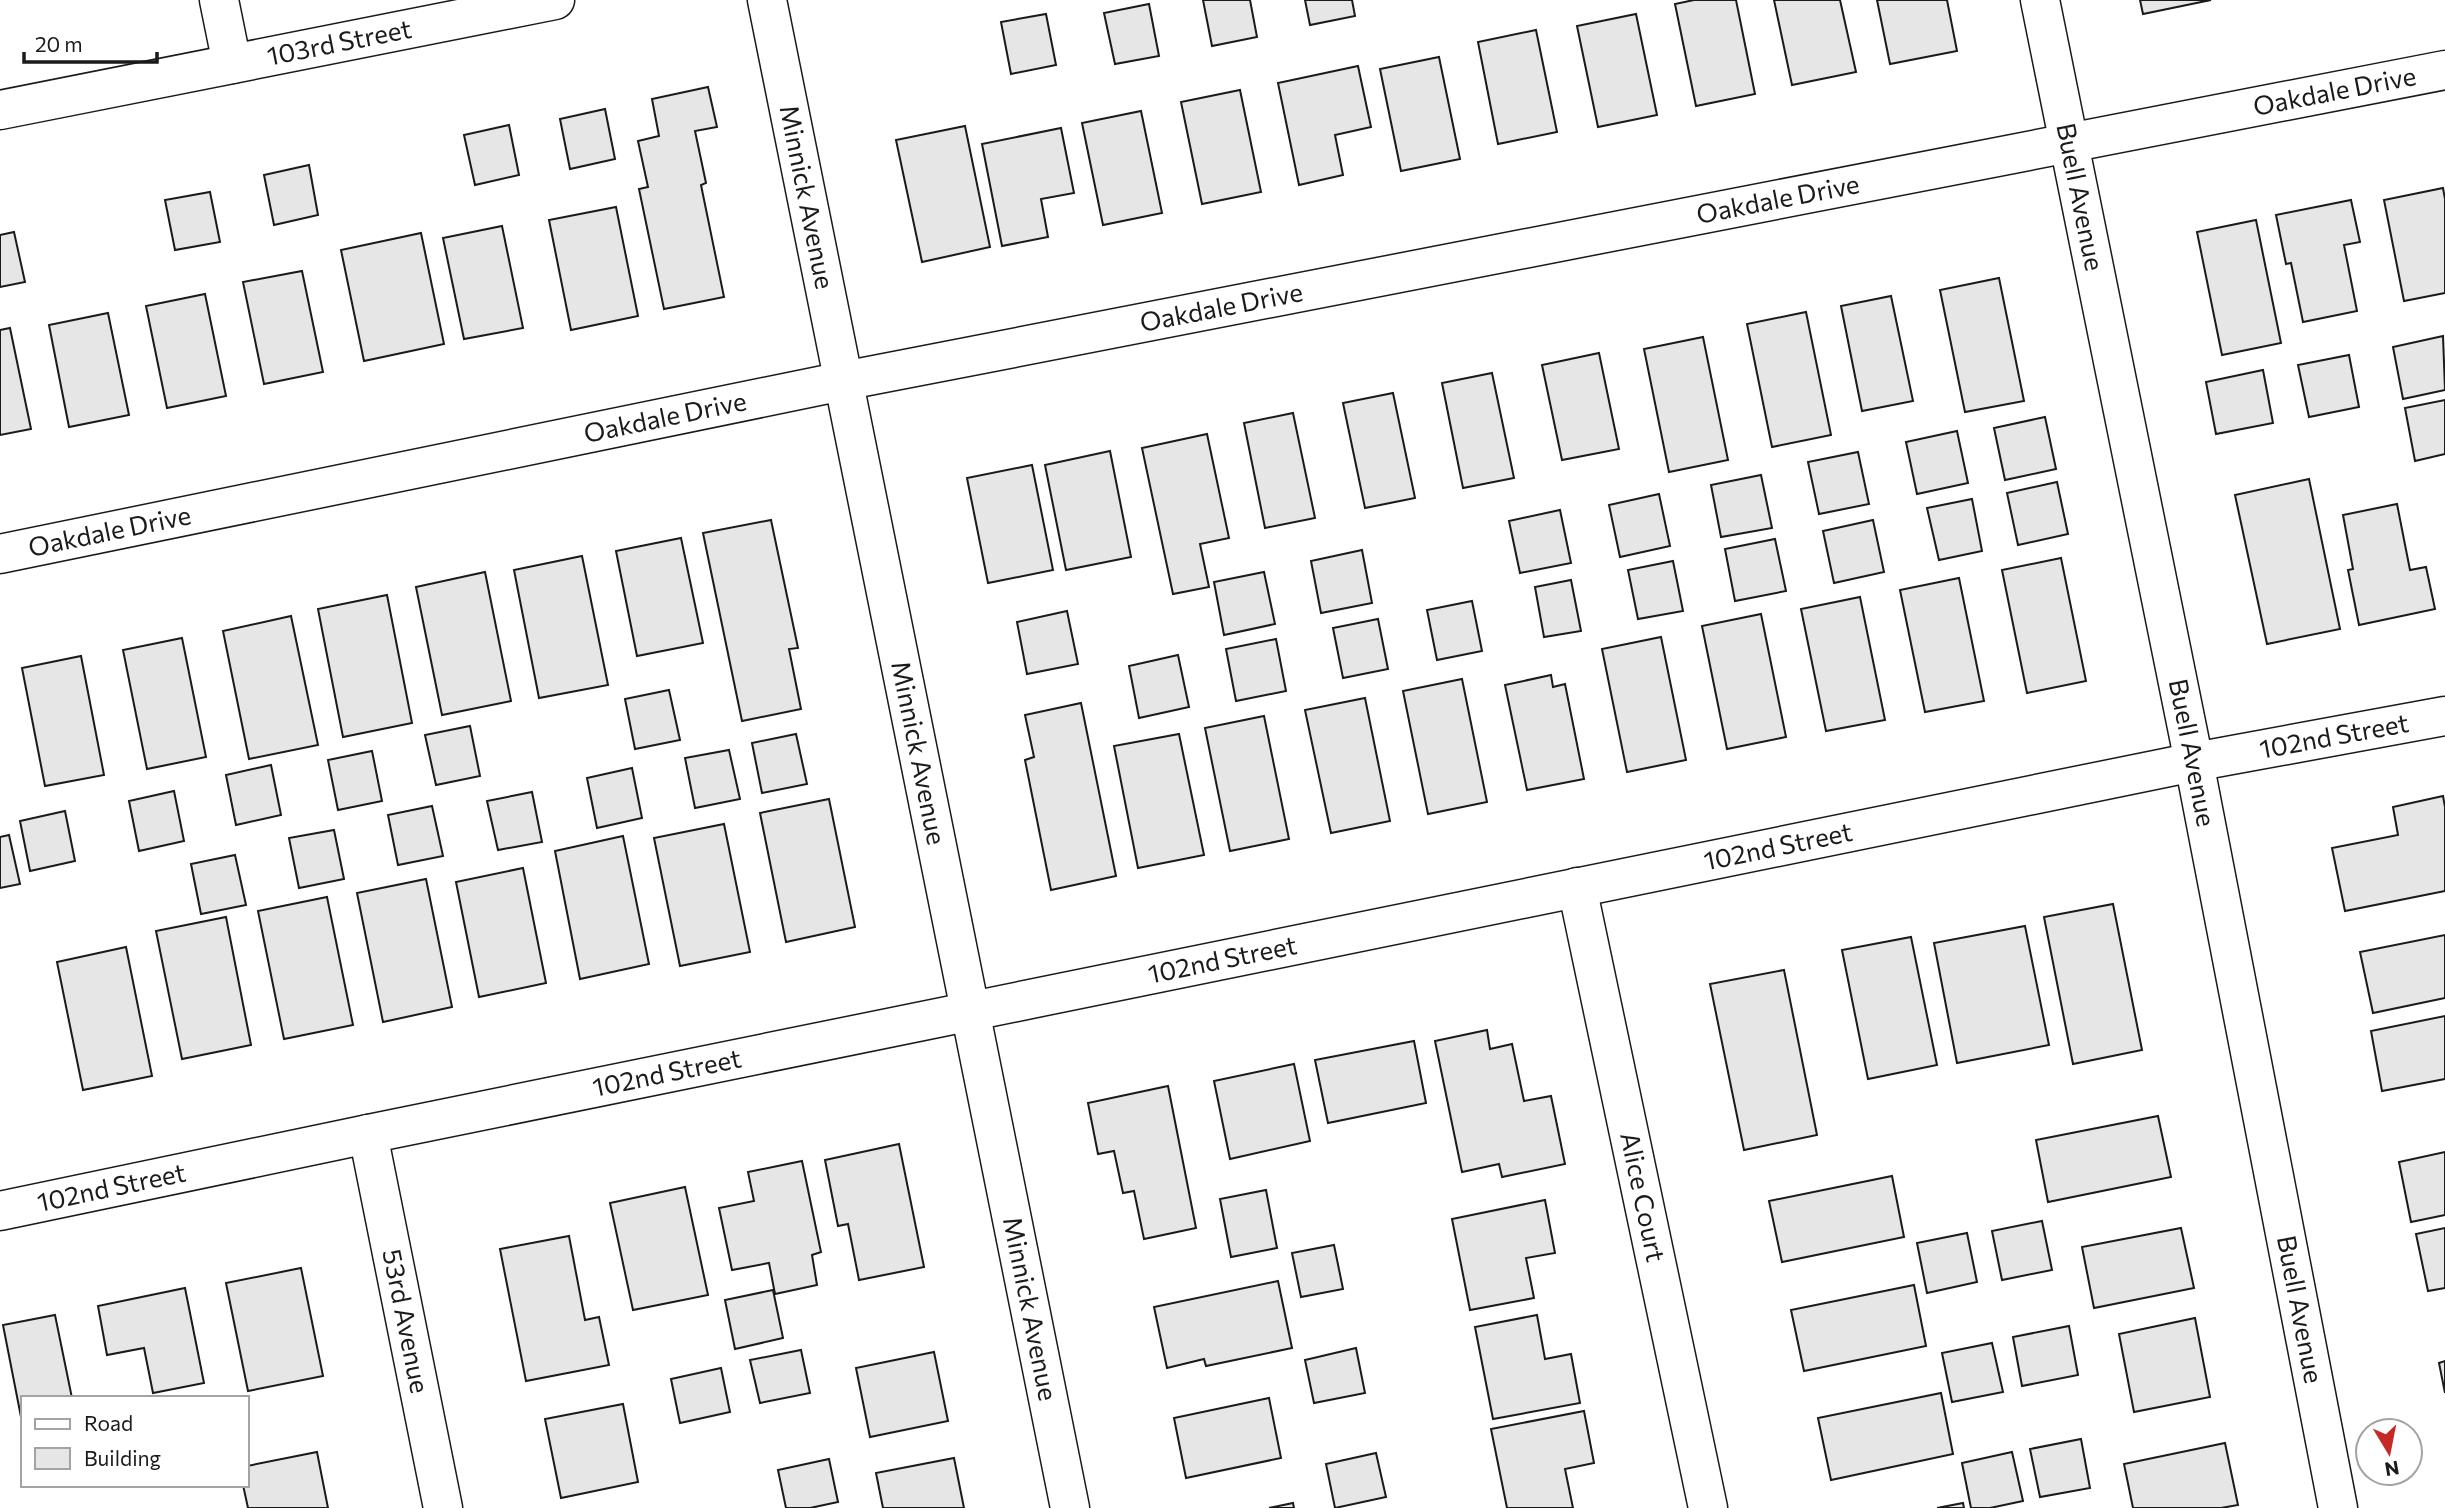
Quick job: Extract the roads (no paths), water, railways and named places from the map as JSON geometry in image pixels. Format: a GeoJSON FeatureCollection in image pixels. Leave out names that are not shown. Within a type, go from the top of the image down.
{"type":"FeatureCollection","features":[{"type":"Feature","properties":{"kind":"street"},"geometry":{"type":"LineString","coordinates":[[219,0],[232,64]]}},
{"type":"Feature","properties":{"kind":"street","name":"103rd Street"},"geometry":{"type":"LineString","coordinates":[[0,110],[555,0]]}},
{"type":"Feature","properties":{"kind":"street","name":"Minnick Avenue"},"geometry":{"type":"LineString","coordinates":[[768,0],[1070,1508]]}},
{"type":"Feature","properties":{"kind":"street","name":"Buell Avenue"},"geometry":{"type":"LineString","coordinates":[[2040,0],[2194,762],[2338,1508]]}},
{"type":"Feature","properties":{"kind":"street","name":"Oakdale Drive"},"geometry":{"type":"LineString","coordinates":[[0,554],[843,381],[2445,70]]}},
{"type":"Feature","properties":{"kind":"street","name":"102nd Street"},"geometry":{"type":"LineString","coordinates":[[0,1211],[2194,762],[2445,716]]}},
{"type":"Feature","properties":{"kind":"street","name":"Alice Court"},"geometry":{"type":"LineString","coordinates":[[1577,887],[1708,1508]]}},
{"type":"Feature","properties":{"kind":"street","name":"53rd Avenue"},"geometry":{"type":"LineString","coordinates":[[368,1134],[443,1508]]}}]}
